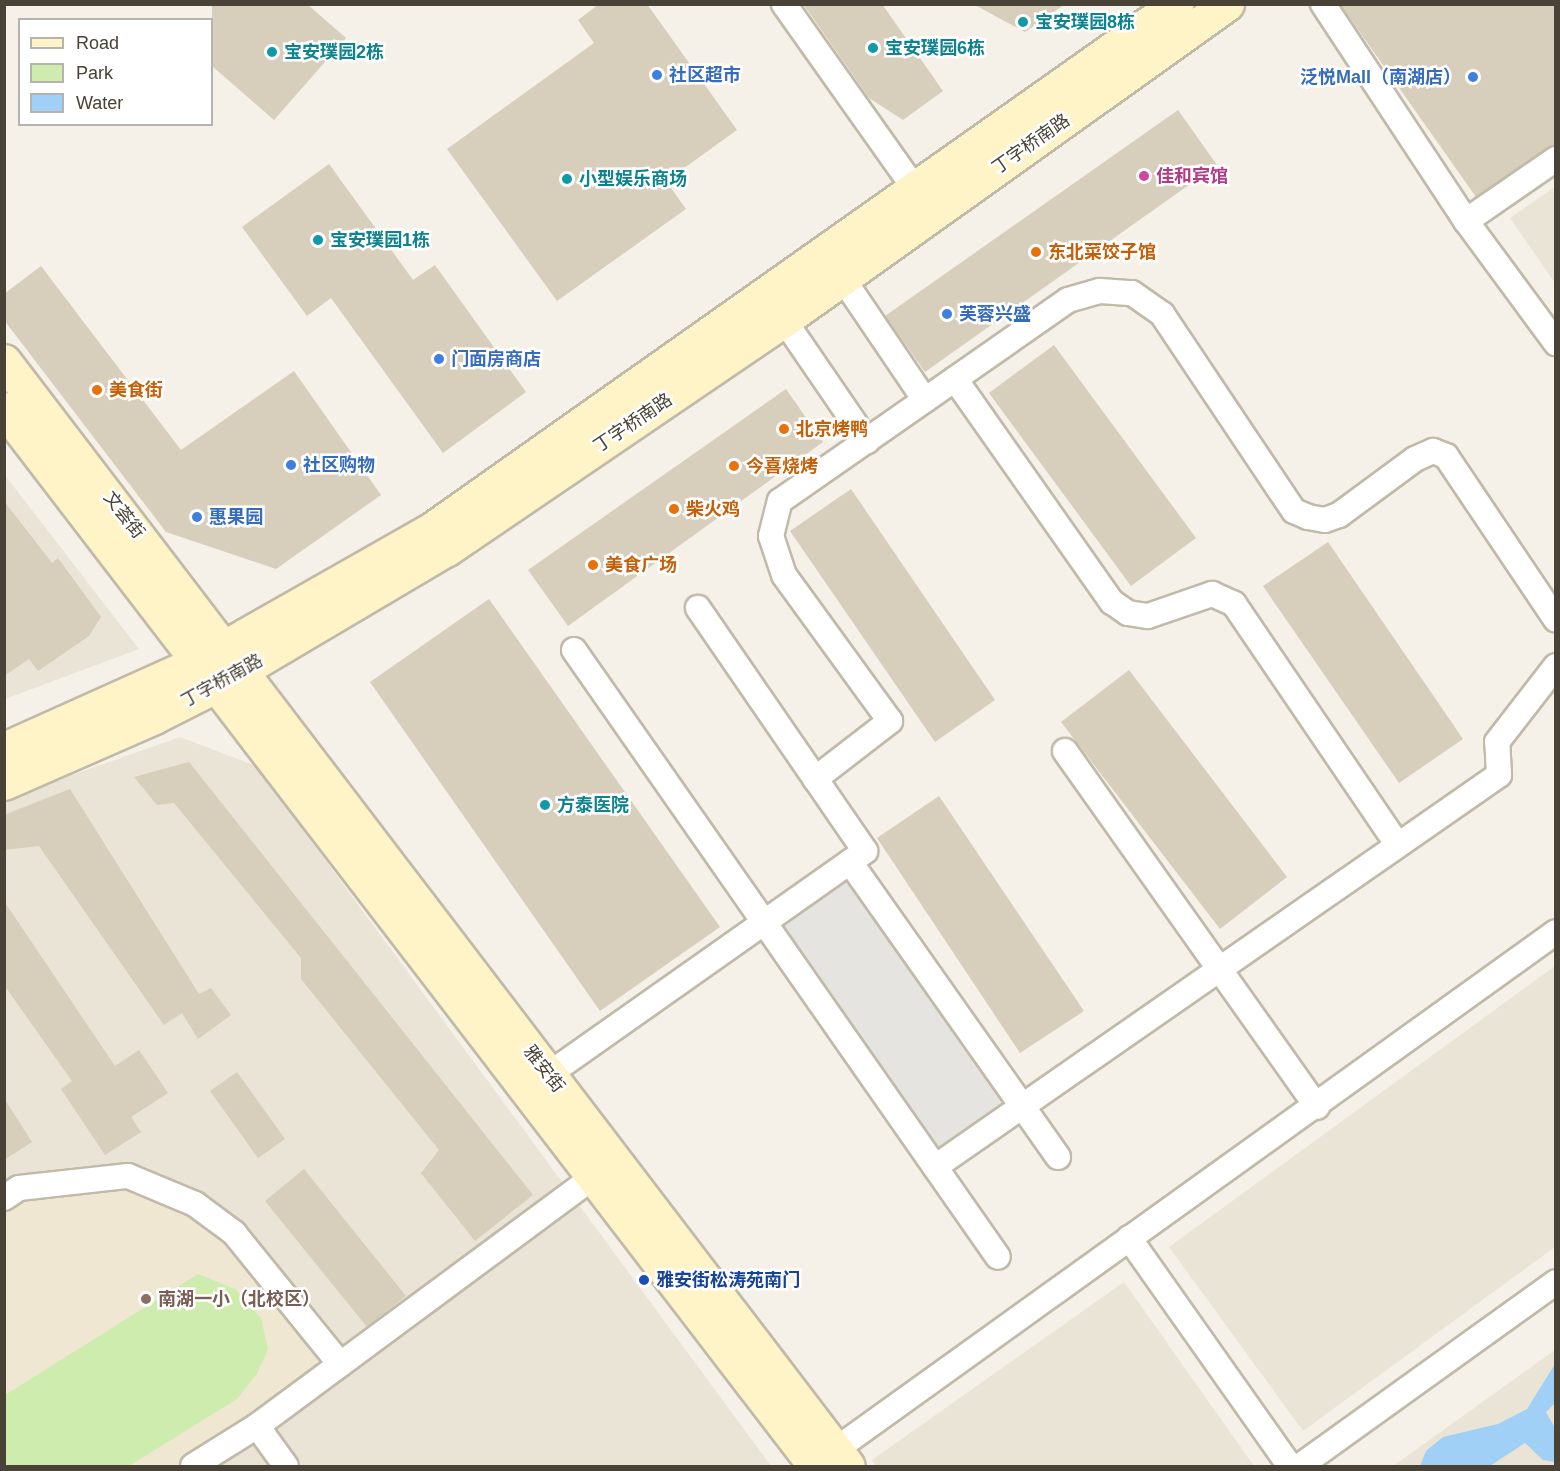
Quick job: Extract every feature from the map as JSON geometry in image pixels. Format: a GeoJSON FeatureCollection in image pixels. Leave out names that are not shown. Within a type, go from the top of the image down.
{"type":"FeatureCollection","features":[{"type":"Feature","properties":{"kind":"main road","name":"丁字桥南路"},"geometry":{"type":"LineString","coordinates":[[4,748],[221,666],[447,549],[843,279],[924,202],[1176,4]]}},
{"type":"Feature","properties":{"kind":"main road","name":"丁字桥南路"},"geometry":{"type":"LineString","coordinates":[[4,783],[154,717],[221,666],[1227,4]]}},
{"type":"Feature","properties":{"kind":"main road","name":"文荟街"},"geometry":{"type":"LineString","coordinates":[[4,361],[221,666]]}},
{"type":"Feature","properties":{"kind":"main road","name":"文荟街"},"geometry":{"type":"LineString","coordinates":[[4,409],[221,666]]}},
{"type":"Feature","properties":{"kind":"main road","name":"雅安街"},"geometry":{"type":"LineString","coordinates":[[221,666],[538,1082],[648,1201],[828,1462]]}},
{"type":"Feature","properties":{"kind":"main road","name":"雅安街"},"geometry":{"type":"LineString","coordinates":[[538,1082],[595,1176],[828,1462]]}},
{"type":"Feature","properties":{"kind":"street"},"geometry":{"type":"LineString","coordinates":[[784,4],[924,202]]}},
{"type":"Feature","properties":{"kind":"street"},"geometry":{"type":"LineString","coordinates":[[1323,4],[1466,220],[1556,343]]}},
{"type":"Feature","properties":{"kind":"street"},"geometry":{"type":"LineString","coordinates":[[1466,220],[1556,159]]}},
{"type":"Feature","properties":{"kind":"street"},"geometry":{"type":"LineString","coordinates":[[843,279],[925,400]]}},
{"type":"Feature","properties":{"kind":"street"},"geometry":{"type":"LineString","coordinates":[[815,778],[890,721],[784,575],[771,536],[773,518],[780,501],[1068,300],[1100,291],[1132,293],[1162,314],[1294,511],[1325,520],[1339,515],[1415,459],[1433,450],[1446,456],[1556,620]]}},
{"type":"Feature","properties":{"kind":"street"},"geometry":{"type":"LineString","coordinates":[[784,320],[867,441]]}},
{"type":"Feature","properties":{"kind":"street"},"geometry":{"type":"LineString","coordinates":[[955,379],[1112,602],[1128,613],[1148,616],[1212,594],[1234,604],[1397,844]]}},
{"type":"Feature","properties":{"kind":"street"},"geometry":{"type":"LineString","coordinates":[[538,1082],[865,851],[698,608]]}},
{"type":"Feature","properties":{"kind":"street"},"geometry":{"type":"LineString","coordinates":[[574,650],[998,1257]]}},
{"type":"Feature","properties":{"kind":"street"},"geometry":{"type":"LineString","coordinates":[[935,1167],[1499,775],[1497,742],[1556,666]]}},
{"type":"Feature","properties":{"kind":"street"},"geometry":{"type":"LineString","coordinates":[[1065,751],[1317,1107]]}},
{"type":"Feature","properties":{"kind":"street"},"geometry":{"type":"LineString","coordinates":[[850,862],[1058,1157]]}},
{"type":"Feature","properties":{"kind":"street"},"geometry":{"type":"LineString","coordinates":[[828,1462],[1129,1238],[1317,1107],[1556,932]]}},
{"type":"Feature","properties":{"kind":"street"},"geometry":{"type":"LineString","coordinates":[[4,1198],[19,1188],[128,1176],[195,1204],[234,1233],[340,1364]]}},
{"type":"Feature","properties":{"kind":"street"},"geometry":{"type":"LineString","coordinates":[[193,1467],[257,1426],[595,1176]]}},
{"type":"Feature","properties":{"kind":"street"},"geometry":{"type":"LineString","coordinates":[[1129,1238],[1290,1467]]}},
{"type":"Feature","properties":{"kind":"street"},"geometry":{"type":"LineString","coordinates":[[1300,1467],[1556,1282]]}},
{"type":"Feature","properties":{"kind":"street"},"geometry":{"type":"LineString","coordinates":[[257,1426],[286,1467]]}},
{"type":"Feature","properties":{"kind":"shaded area"},"geometry":{"type":"Polygon","coordinates":[[[1555,187],[1555,283],[1510,218],[1555,187]]]}},
{"type":"Feature","properties":{"kind":"shaded area"},"geometry":{"type":"Polygon","coordinates":[[[4,474],[139,649],[5,699],[4,699],[4,474]]]}},
{"type":"Feature","properties":{"kind":"shaded area"},"geometry":{"type":"Polygon","coordinates":[[[180,737],[256,766],[771,1466],[5,1466],[4,799],[180,737]]]}},
{"type":"Feature","properties":{"kind":"shaded area"},"geometry":{"type":"Polygon","coordinates":[[[850,862],[1018,1109],[935,1167],[767,926],[850,862]]]}},
{"type":"Feature","properties":{"kind":"shaded area"},"geometry":{"type":"Polygon","coordinates":[[[1555,966],[1555,1247],[1303,1431],[1169,1247],[1555,966]]]}},
{"type":"Feature","properties":{"kind":"shaded area","name":"南湖一小（北校区）"},"geometry":{"type":"Polygon","coordinates":[[[128,1176],[234,1233],[340,1364],[185,1466],[5,1466],[5,1198],[128,1176]]]}},
{"type":"Feature","properties":{"kind":"shaded area"},"geometry":{"type":"Polygon","coordinates":[[[1124,1282],[1254,1466],[876,1466],[872,1460],[1124,1282]]]}},
{"type":"Feature","properties":{"kind":"shaded area"},"geometry":{"type":"Polygon","coordinates":[[[1555,1350],[1555,1466],[1393,1466],[1555,1350]]]}},
{"type":"Feature","properties":{"kind":"green space"},"geometry":{"type":"Polygon","coordinates":[[[198,1274],[235,1289],[261,1318],[268,1349],[257,1374],[237,1399],[129,1466],[5,1466],[5,1395],[198,1274]]]}},
{"type":"Feature","properties":{"kind":"water"},"geometry":{"type":"Polygon","coordinates":[[[1555,1364],[1555,1403],[1546,1412],[1555,1428],[1555,1462],[1543,1460],[1525,1443],[1490,1466],[1420,1466],[1426,1451],[1443,1437],[1498,1424],[1527,1409],[1555,1364]]]}},
{"type":"Feature","properties":{"kind":"building","name":"宝安璞园2栋"},"geometry":{"type":"Polygon","coordinates":[[[212,4],[307,4],[346,38],[274,120],[213,67],[212,4]]]}},
{"type":"Feature","properties":{"kind":"building","name":"小型娱乐商场"},"geometry":{"type":"Polygon","coordinates":[[[599,4],[647,4],[737,130],[666,181],[686,209],[557,301],[447,149],[594,43],[578,20],[599,4]]]}},
{"type":"Feature","properties":{"kind":"building","name":"宝安璞园6栋"},"geometry":{"type":"Polygon","coordinates":[[[803,4],[882,4],[943,91],[903,120],[869,98],[803,4]]]}},
{"type":"Feature","properties":{"kind":"building","name":"宝安璞园8栋"},"geometry":{"type":"Polygon","coordinates":[[[973,4],[1065,4],[1025,32],[973,4]]]}},
{"type":"Feature","properties":{"kind":"building","name":"泛悦Mall（南湖店）"},"geometry":{"type":"Polygon","coordinates":[[[1340,4],[1556,4],[1556,145],[1476,197],[1340,4]]]}},
{"type":"Feature","properties":{"kind":"building"},"geometry":{"type":"Polygon","coordinates":[[[1178,110],[1217,165],[925,372],[885,316],[1178,110]]]}},
{"type":"Feature","properties":{"kind":"building"},"geometry":{"type":"Polygon","coordinates":[[[329,164],[413,280],[435,265],[526,392],[443,453],[331,298],[307,316],[242,227],[329,164]]]}},
{"type":"Feature","properties":{"kind":"building"},"geometry":{"type":"Polygon","coordinates":[[[41,266],[181,450],[294,371],[381,495],[276,569],[166,532],[4,320],[4,294],[41,266]]]}},
{"type":"Feature","properties":{"kind":"building"},"geometry":{"type":"Polygon","coordinates":[[[1054,345],[1196,538],[1131,586],[989,393],[1054,345]]]}},
{"type":"Feature","properties":{"kind":"building"},"geometry":{"type":"Polygon","coordinates":[[[786,389],[823,442],[568,626],[528,570],[786,389]]]}},
{"type":"Feature","properties":{"kind":"building"},"geometry":{"type":"Polygon","coordinates":[[[851,489],[995,700],[935,742],[790,531],[851,489]]]}},
{"type":"Feature","properties":{"kind":"building"},"geometry":{"type":"Polygon","coordinates":[[[4,501],[52,563],[58,558],[101,617],[89,636],[38,671],[29,659],[4,676],[4,501]]]}},
{"type":"Feature","properties":{"kind":"building"},"geometry":{"type":"Polygon","coordinates":[[[1328,542],[1463,739],[1399,783],[1263,586],[1328,542]]]}},
{"type":"Feature","properties":{"kind":"building","name":"方泰医院"},"geometry":{"type":"Polygon","coordinates":[[[489,599],[720,927],[600,1011],[370,682],[489,599]]]}},
{"type":"Feature","properties":{"kind":"building"},"geometry":{"type":"Polygon","coordinates":[[[1129,670],[1287,877],[1220,929],[1061,722],[1129,670]]]}},
{"type":"Feature","properties":{"kind":"building"},"geometry":{"type":"Polygon","coordinates":[[[189,762],[533,1195],[475,1241],[421,1173],[439,1150],[301,979],[301,958],[174,803],[157,805],[134,777],[189,762]]]}},
{"type":"Feature","properties":{"kind":"building"},"geometry":{"type":"Polygon","coordinates":[[[70,789],[199,994],[211,988],[231,1015],[198,1039],[182,1013],[164,1025],[39,846],[4,850],[4,815],[70,789]]]}},
{"type":"Feature","properties":{"kind":"building"},"geometry":{"type":"Polygon","coordinates":[[[939,796],[1084,1011],[1020,1053],[877,838],[939,796]]]}},
{"type":"Feature","properties":{"kind":"building"},"geometry":{"type":"Polygon","coordinates":[[[4,901],[115,1066],[139,1050],[168,1093],[131,1117],[141,1132],[105,1155],[61,1089],[72,1081],[4,985],[4,901]]]}},
{"type":"Feature","properties":{"kind":"building"},"geometry":{"type":"Polygon","coordinates":[[[237,1072],[285,1139],[258,1158],[210,1091],[237,1072]]]}},
{"type":"Feature","properties":{"kind":"building"},"geometry":{"type":"Polygon","coordinates":[[[4,1098],[32,1142],[4,1160],[4,1098]]]}},
{"type":"Feature","properties":{"kind":"building"},"geometry":{"type":"Polygon","coordinates":[[[304,1169],[406,1296],[367,1327],[265,1201],[304,1169]]]}},
{"type":"Feature","properties":{"kind":"place","name":"宝安璞园8栋"},"geometry":{"type":"Point","coordinates":[1023,22]}},
{"type":"Feature","properties":{"kind":"place","name":"宝安璞园6栋"},"geometry":{"type":"Point","coordinates":[873,48]}},
{"type":"Feature","properties":{"kind":"place","name":"宝安璞园2栋"},"geometry":{"type":"Point","coordinates":[272,52]}},
{"type":"Feature","properties":{"kind":"place","name":"社区超市"},"geometry":{"type":"Point","coordinates":[657,75]}},
{"type":"Feature","properties":{"kind":"place","name":"泛悦Mall（南湖店）"},"geometry":{"type":"Point","coordinates":[1473,77]}},
{"type":"Feature","properties":{"kind":"place","name":"佳和宾馆"},"geometry":{"type":"Point","coordinates":[1144,176]}},
{"type":"Feature","properties":{"kind":"place","name":"小型娱乐商场"},"geometry":{"type":"Point","coordinates":[567,179]}},
{"type":"Feature","properties":{"kind":"place","name":"宝安璞园1栋"},"geometry":{"type":"Point","coordinates":[318,240]}},
{"type":"Feature","properties":{"kind":"place","name":"东北菜饺子馆"},"geometry":{"type":"Point","coordinates":[1036,252]}},
{"type":"Feature","properties":{"kind":"place","name":"芙蓉兴盛"},"geometry":{"type":"Point","coordinates":[947,314]}},
{"type":"Feature","properties":{"kind":"place","name":"门面房商店"},"geometry":{"type":"Point","coordinates":[439,359]}},
{"type":"Feature","properties":{"kind":"place","name":"美食街"},"geometry":{"type":"Point","coordinates":[97,390]}},
{"type":"Feature","properties":{"kind":"place","name":"北京烤鸭"},"geometry":{"type":"Point","coordinates":[784,429]}},
{"type":"Feature","properties":{"kind":"place","name":"社区购物"},"geometry":{"type":"Point","coordinates":[291,465]}},
{"type":"Feature","properties":{"kind":"place","name":"今喜烧烤"},"geometry":{"type":"Point","coordinates":[734,466]}},
{"type":"Feature","properties":{"kind":"place","name":"柴火鸡"},"geometry":{"type":"Point","coordinates":[674,509]}},
{"type":"Feature","properties":{"kind":"place","name":"惠果园"},"geometry":{"type":"Point","coordinates":[197,517]}},
{"type":"Feature","properties":{"kind":"place","name":"美食广场"},"geometry":{"type":"Point","coordinates":[593,565]}},
{"type":"Feature","properties":{"kind":"place","name":"方泰医院"},"geometry":{"type":"Point","coordinates":[545,805]}},
{"type":"Feature","properties":{"kind":"place","name":"雅安街松涛苑南门"},"geometry":{"type":"Point","coordinates":[644,1280]}},
{"type":"Feature","properties":{"kind":"place","name":"南湖一小（北校区）"},"geometry":{"type":"Point","coordinates":[146,1299]}}]}
